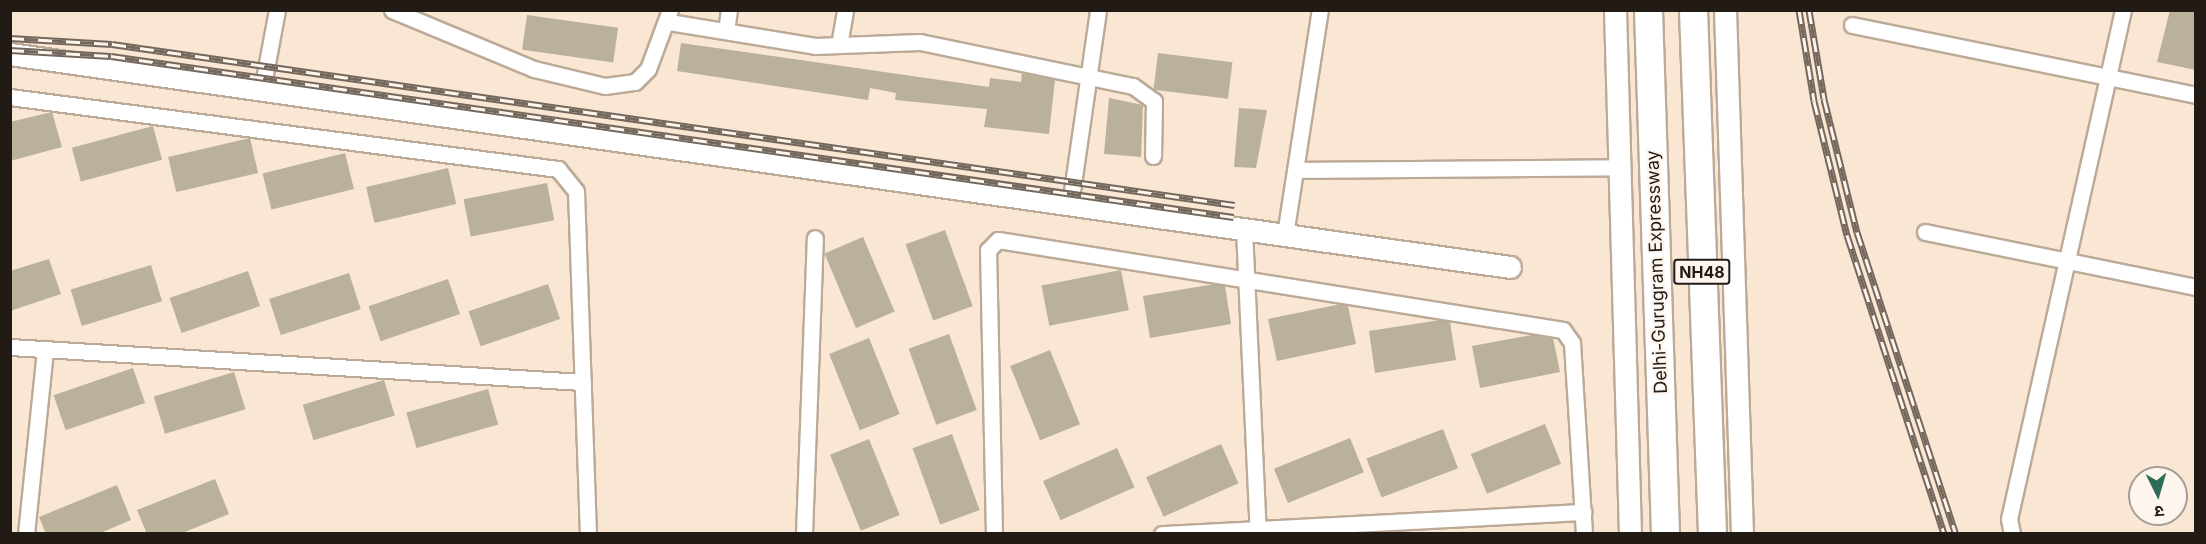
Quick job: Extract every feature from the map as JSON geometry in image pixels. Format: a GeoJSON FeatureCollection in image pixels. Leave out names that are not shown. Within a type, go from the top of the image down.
{"type":"FeatureCollection","features":[{"type":"Feature","properties":{"kind":"highway","name":"Delhi-Gurugram Expressway"},"geometry":{"type":"LineString","coordinates":[[1648,10],[1665,534]]}},
{"type":"Feature","properties":{"kind":"highway","name":"NH48"},"geometry":{"type":"LineString","coordinates":[[1693,10],[1712,534]]}},
{"type":"Feature","properties":{"kind":"street"},"geometry":{"type":"LineString","coordinates":[[262,90],[277,10]]}},
{"type":"Feature","properties":{"kind":"street"},"geometry":{"type":"LineString","coordinates":[[392,10],[534,69],[605,86],[635,82],[648,69],[670,16],[726,30],[815,46],[920,42],[1089,74],[1150,93],[1153,156]]}},
{"type":"Feature","properties":{"kind":"street"},"geometry":{"type":"LineString","coordinates":[[726,30],[729,10]]}},
{"type":"Feature","properties":{"kind":"street"},"geometry":{"type":"LineString","coordinates":[[839,45],[845,10]]}},
{"type":"Feature","properties":{"kind":"street"},"geometry":{"type":"LineString","coordinates":[[1070,205],[1098,10]]}},
{"type":"Feature","properties":{"kind":"street"},"geometry":{"type":"LineString","coordinates":[[1286,235],[1298,170],[1320,10]]}},
{"type":"Feature","properties":{"kind":"street"},"geometry":{"type":"LineString","coordinates":[[1615,10],[1630,534]]}},
{"type":"Feature","properties":{"kind":"street"},"geometry":{"type":"LineString","coordinates":[[1725,10],[1742,534]]}},
{"type":"Feature","properties":{"kind":"street"},"geometry":{"type":"LineString","coordinates":[[2012,534],[2009,519],[2070,261],[2111,77],[2123,10]]}},
{"type":"Feature","properties":{"kind":"street"},"geometry":{"type":"LineString","coordinates":[[1852,25],[2196,95]]}},
{"type":"Feature","properties":{"kind":"street"},"geometry":{"type":"LineString","coordinates":[[10,54],[1510,267]]}},
{"type":"Feature","properties":{"kind":"street"},"geometry":{"type":"LineString","coordinates":[[10,98],[558,169],[576,191],[588,534]]}},
{"type":"Feature","properties":{"kind":"street"},"geometry":{"type":"LineString","coordinates":[[1298,170],[1618,167]]}},
{"type":"Feature","properties":{"kind":"street"},"geometry":{"type":"LineString","coordinates":[[1244,229],[1258,531]]}},
{"type":"Feature","properties":{"kind":"street"},"geometry":{"type":"LineString","coordinates":[[1925,232],[2196,287]]}},
{"type":"Feature","properties":{"kind":"street"},"geometry":{"type":"LineString","coordinates":[[804,534],[815,237]]}},
{"type":"Feature","properties":{"kind":"street"},"geometry":{"type":"LineString","coordinates":[[994,534],[990,244],[999,240],[1248,282],[1563,330],[1572,343],[1584,534]]}},
{"type":"Feature","properties":{"kind":"street"},"geometry":{"type":"LineString","coordinates":[[10,347],[583,382]]}},
{"type":"Feature","properties":{"kind":"street"},"geometry":{"type":"LineString","coordinates":[[26,534],[45,349]]}},
{"type":"Feature","properties":{"kind":"street"},"geometry":{"type":"LineString","coordinates":[[1162,534],[1258,531],[1583,512]]}},
{"type":"Feature","properties":{"kind":"building"},"geometry":{"type":"Polygon","coordinates":[[[2170,10],[2196,10],[2196,70],[2157,62],[2170,10]]]}},
{"type":"Feature","properties":{"kind":"building"},"geometry":{"type":"Polygon","coordinates":[[[527,15],[618,28],[613,62],[522,50],[527,15]]]}},
{"type":"Feature","properties":{"kind":"building"},"geometry":{"type":"Polygon","coordinates":[[[681,43],[989,87],[990,78],[1021,82],[1022,73],[1055,80],[1049,134],[984,127],[987,109],[895,100],[896,93],[870,88],[868,100],[677,71],[681,43]]]}},
{"type":"Feature","properties":{"kind":"building"},"geometry":{"type":"Polygon","coordinates":[[[1158,53],[1232,62],[1228,99],[1153,90],[1158,53]]]}},
{"type":"Feature","properties":{"kind":"building"},"geometry":{"type":"Polygon","coordinates":[[[1109,98],[1143,105],[1141,157],[1104,154],[1109,98]]]}},
{"type":"Feature","properties":{"kind":"building"},"geometry":{"type":"Polygon","coordinates":[[[1239,108],[1267,110],[1256,168],[1234,167],[1239,108]]]}},
{"type":"Feature","properties":{"kind":"building"},"geometry":{"type":"Polygon","coordinates":[[[52,112],[62,147],[10,161],[10,122],[52,112]]]}},
{"type":"Feature","properties":{"kind":"building"},"geometry":{"type":"Polygon","coordinates":[[[153,126],[162,160],[81,182],[72,148],[153,126]]]}},
{"type":"Feature","properties":{"kind":"building"},"geometry":{"type":"Polygon","coordinates":[[[250,138],[258,173],[176,192],[168,157],[250,138]]]}},
{"type":"Feature","properties":{"kind":"building"},"geometry":{"type":"Polygon","coordinates":[[[345,153],[354,189],[271,209],[263,174],[345,153]]]}},
{"type":"Feature","properties":{"kind":"building"},"geometry":{"type":"Polygon","coordinates":[[[448,168],[456,204],[374,223],[366,187],[448,168]]]}},
{"type":"Feature","properties":{"kind":"building"},"geometry":{"type":"Polygon","coordinates":[[[547,183],[554,220],[471,237],[464,199],[547,183]]]}},
{"type":"Feature","properties":{"kind":"building"},"geometry":{"type":"Polygon","coordinates":[[[945,230],[973,306],[933,320],[906,244],[945,230]]]}},
{"type":"Feature","properties":{"kind":"building"},"geometry":{"type":"Polygon","coordinates":[[[863,237],[895,312],[856,328],[824,253],[863,237]]]}},
{"type":"Feature","properties":{"kind":"building"},"geometry":{"type":"Polygon","coordinates":[[[49,259],[61,294],[10,311],[10,271],[49,259]]]}},
{"type":"Feature","properties":{"kind":"building"},"geometry":{"type":"Polygon","coordinates":[[[151,265],[162,301],[82,326],[71,290],[151,265]]]}},
{"type":"Feature","properties":{"kind":"building"},"geometry":{"type":"Polygon","coordinates":[[[1121,270],[1129,310],[1049,326],[1041,285],[1121,270]]]}},
{"type":"Feature","properties":{"kind":"building"},"geometry":{"type":"Polygon","coordinates":[[[248,271],[260,306],[182,333],[170,298],[248,271]]]}},
{"type":"Feature","properties":{"kind":"building"},"geometry":{"type":"Polygon","coordinates":[[[349,273],[361,309],[281,335],[269,299],[349,273]]]}},
{"type":"Feature","properties":{"kind":"building"},"geometry":{"type":"Polygon","coordinates":[[[448,279],[460,314],[381,341],[369,306],[448,279]]]}},
{"type":"Feature","properties":{"kind":"building"},"geometry":{"type":"Polygon","coordinates":[[[548,284],[560,319],[481,346],[469,311],[548,284]]]}},
{"type":"Feature","properties":{"kind":"building"},"geometry":{"type":"Polygon","coordinates":[[[1215,284],[1225,286],[1231,324],[1150,338],[1143,296],[1215,284]]]}},
{"type":"Feature","properties":{"kind":"building"},"geometry":{"type":"Polygon","coordinates":[[[1341,304],[1348,306],[1356,344],[1277,361],[1268,319],[1341,304]]]}},
{"type":"Feature","properties":{"kind":"building"},"geometry":{"type":"Polygon","coordinates":[[[1440,320],[1450,322],[1456,360],[1375,373],[1369,331],[1440,320]]]}},
{"type":"Feature","properties":{"kind":"building"},"geometry":{"type":"Polygon","coordinates":[[[949,334],[977,410],[936,425],[909,349],[949,334]]]}},
{"type":"Feature","properties":{"kind":"building"},"geometry":{"type":"Polygon","coordinates":[[[1532,335],[1553,338],[1560,372],[1480,388],[1472,346],[1532,335]]]}},
{"type":"Feature","properties":{"kind":"building"},"geometry":{"type":"Polygon","coordinates":[[[869,338],[900,414],[860,430],[829,354],[869,338]]]}},
{"type":"Feature","properties":{"kind":"building"},"geometry":{"type":"Polygon","coordinates":[[[1050,350],[1080,424],[1040,440],[1010,366],[1050,350]]]}},
{"type":"Feature","properties":{"kind":"building"},"geometry":{"type":"Polygon","coordinates":[[[133,368],[145,403],[66,430],[54,395],[133,368]]]}},
{"type":"Feature","properties":{"kind":"building"},"geometry":{"type":"Polygon","coordinates":[[[234,372],[245,409],[165,434],[154,397],[234,372]]]}},
{"type":"Feature","properties":{"kind":"building"},"geometry":{"type":"Polygon","coordinates":[[[384,380],[395,415],[314,440],[303,405],[384,380]]]}},
{"type":"Feature","properties":{"kind":"building"},"geometry":{"type":"Polygon","coordinates":[[[488,389],[498,425],[416,448],[406,412],[488,389]]]}},
{"type":"Feature","properties":{"kind":"building"},"geometry":{"type":"Polygon","coordinates":[[[1545,424],[1561,464],[1487,494],[1471,454],[1545,424]]]}},
{"type":"Feature","properties":{"kind":"building"},"geometry":{"type":"Polygon","coordinates":[[[1443,429],[1458,468],[1381,498],[1366,458],[1443,429]]]}},
{"type":"Feature","properties":{"kind":"building"},"geometry":{"type":"Polygon","coordinates":[[[952,434],[980,510],[940,524],[913,448],[952,434]]]}},
{"type":"Feature","properties":{"kind":"building"},"geometry":{"type":"Polygon","coordinates":[[[1350,438],[1364,472],[1288,503],[1274,469],[1350,438]]]}},
{"type":"Feature","properties":{"kind":"building"},"geometry":{"type":"Polygon","coordinates":[[[869,439],[900,515],[861,531],[830,455],[869,439]]]}},
{"type":"Feature","properties":{"kind":"building"},"geometry":{"type":"Polygon","coordinates":[[[1221,444],[1238,483],[1164,517],[1146,477],[1221,444]]]}},
{"type":"Feature","properties":{"kind":"building"},"geometry":{"type":"Polygon","coordinates":[[[1117,448],[1134,487],[1060,520],[1043,481],[1117,448]]]}},
{"type":"Feature","properties":{"kind":"building"},"geometry":{"type":"Polygon","coordinates":[[[215,479],[229,514],[180,534],[147,534],[137,510],[215,479]]]}},
{"type":"Feature","properties":{"kind":"building"},"geometry":{"type":"Polygon","coordinates":[[[117,485],[131,520],[98,534],[46,534],[39,517],[117,485]]]}},
{"type":"Feature","properties":{"kind":"railway"},"geometry":{"type":"LineString","coordinates":[[1799,10],[1814,101],[1847,235],[1944,534]]}},
{"type":"Feature","properties":{"kind":"railway"},"geometry":{"type":"LineString","coordinates":[[1809,10],[1824,99],[1857,232],[1956,534]]}},
{"type":"Feature","properties":{"kind":"railway"},"geometry":{"type":"LineString","coordinates":[[10,38],[112,44],[1235,205]]}},
{"type":"Feature","properties":{"kind":"railway"},"geometry":{"type":"LineString","coordinates":[[10,50],[111,56],[1234,217]]}}]}
